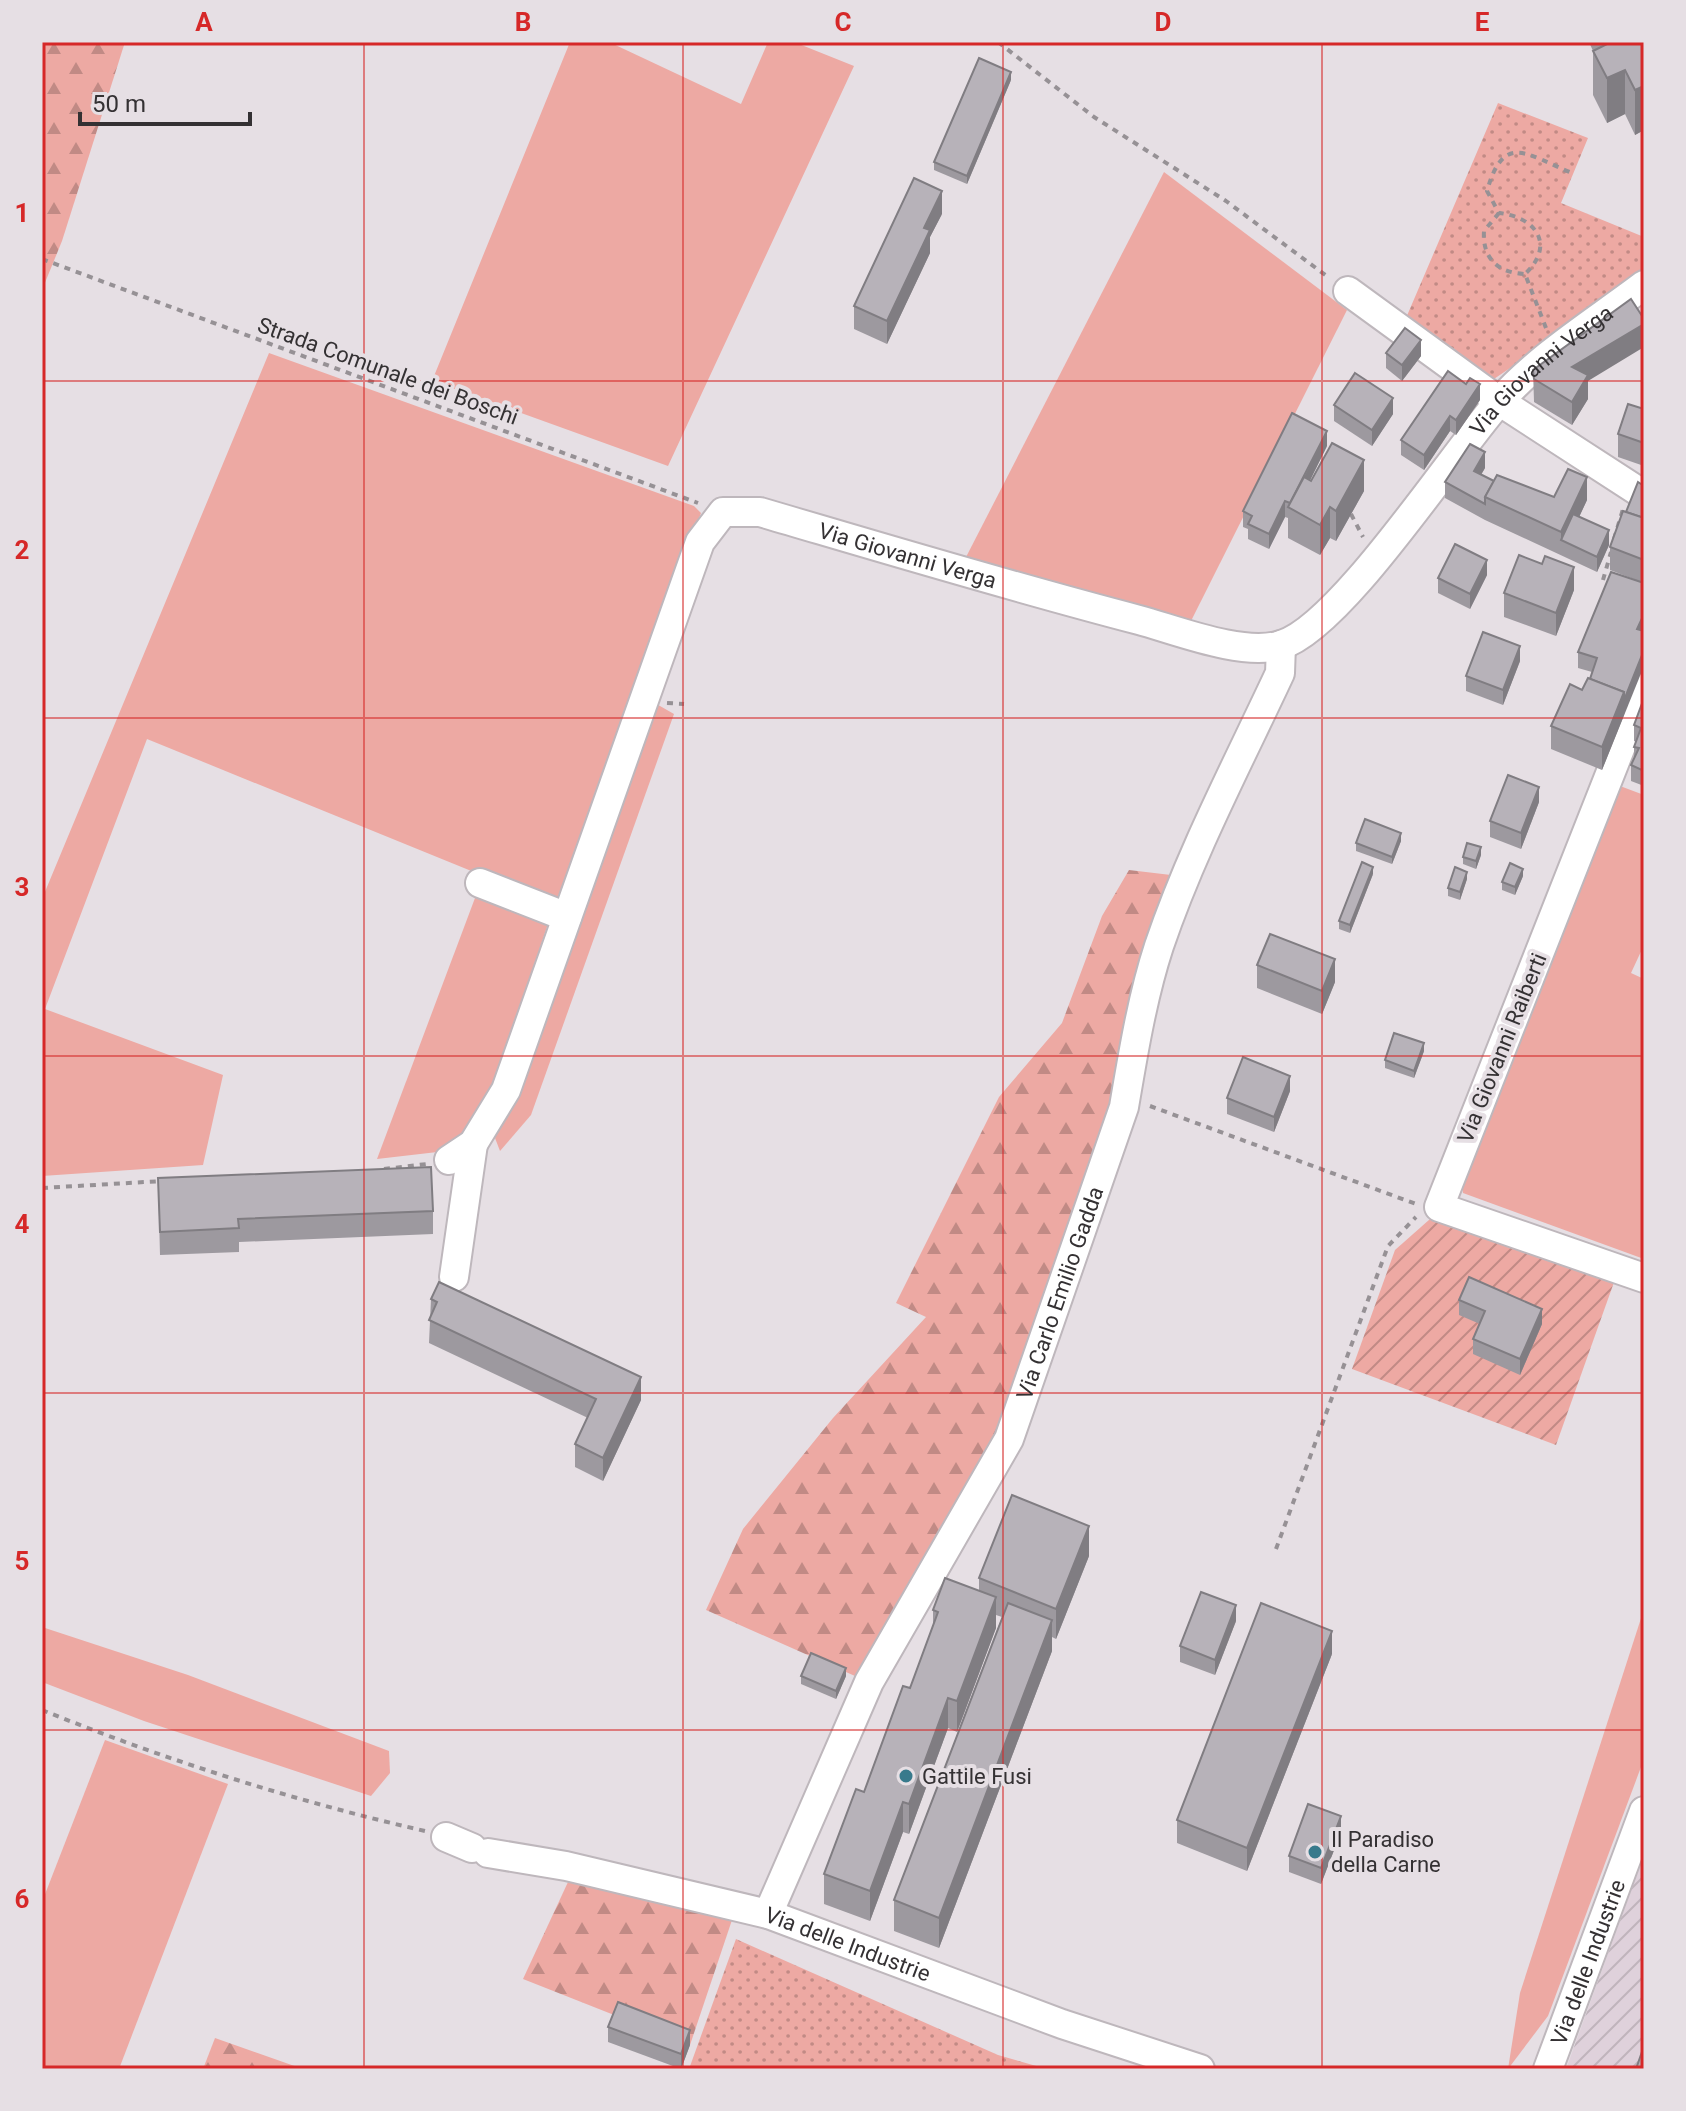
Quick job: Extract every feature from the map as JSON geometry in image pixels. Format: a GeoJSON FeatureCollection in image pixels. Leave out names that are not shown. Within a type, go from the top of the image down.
{"type":"FeatureCollection","features":[{"type":"Feature","properties":{"kind":"street","name":"Via Giovanni Verga"},"geometry":{"type":"LineString","coordinates":[[723,512],[760,512],[1009,586],[1233,645],[1281,645],[1300,636],[1339,600],[1499,401],[1555,352],[1644,285]]}},
{"type":"Feature","properties":{"kind":"street"},"geometry":{"type":"LineString","coordinates":[[1348,291],[1499,401],[1638,491]]}},
{"type":"Feature","properties":{"kind":"street"},"geometry":{"type":"LineString","coordinates":[[454,1277],[473,1144],[506,1090],[700,542],[723,512]]}},
{"type":"Feature","properties":{"kind":"street","name":"Via Carlo Emilio Gadda"},"geometry":{"type":"LineString","coordinates":[[768,1914],[869,1682],[1009,1439],[1126,1097],[1131,1059],[1158,950],[1185,876],[1280,673],[1281,645]]}},
{"type":"Feature","properties":{"kind":"street","name":"Via Giovanni Raiberti"},"geometry":{"type":"LineString","coordinates":[[1432,1207],[1644,688]]}},
{"type":"Feature","properties":{"kind":"street"},"geometry":{"type":"LineString","coordinates":[[480,883],[567,917]]}},
{"type":"Feature","properties":{"kind":"street"},"geometry":{"type":"LineString","coordinates":[[449,1160],[473,1144]]}},
{"type":"Feature","properties":{"kind":"street"},"geometry":{"type":"LineString","coordinates":[[1432,1207],[1644,1278]]}},
{"type":"Feature","properties":{"kind":"street","name":"Via delle Industrie"},"geometry":{"type":"LineString","coordinates":[[1548,2069],[1644,1811]]}},
{"type":"Feature","properties":{"kind":"street","name":"Via delle Industrie"},"geometry":{"type":"LineString","coordinates":[[477,1845],[768,1914],[1062,2024],[1200,2069]]}},
{"type":"Feature","properties":{"kind":"path"},"geometry":{"type":"LineString","coordinates":[[998,42],[1094,117],[1226,201],[1348,291]]}},
{"type":"Feature","properties":{"kind":"path"},"geometry":{"type":"LineString","coordinates":[[1525,274],[1538,259],[1538,234],[1526,220],[1499,213],[1487,191],[1495,165],[1505,153],[1517,150],[1572,173]]}},
{"type":"Feature","properties":{"kind":"path"},"geometry":{"type":"LineString","coordinates":[[1499,213],[1484,231],[1487,253],[1502,270],[1525,274]]}},
{"type":"Feature","properties":{"kind":"path","name":"Strada Comunale dei Boschi"},"geometry":{"type":"LineString","coordinates":[[42,259],[723,512]]}},
{"type":"Feature","properties":{"kind":"path"},"geometry":{"type":"LineString","coordinates":[[1525,274],[1555,352]]}},
{"type":"Feature","properties":{"kind":"path"},"geometry":{"type":"LineString","coordinates":[[1603,580],[1615,529],[1638,491]]}},
{"type":"Feature","properties":{"kind":"path"},"geometry":{"type":"LineString","coordinates":[[1126,1097],[1432,1207],[1388,1246],[1276,1549]]}},
{"type":"Feature","properties":{"kind":"path"},"geometry":{"type":"LineString","coordinates":[[375,1170],[449,1160]]}},
{"type":"Feature","properties":{"kind":"path"},"geometry":{"type":"LineString","coordinates":[[42,1188],[172,1180]]}},
{"type":"Feature","properties":{"kind":"path"},"geometry":{"type":"LineString","coordinates":[[42,1710],[135,1747],[354,1815],[477,1845]]}},
{"type":"Feature","properties":{"kind":"shaded area"},"geometry":{"type":"Polygon","coordinates":[[[1644,1855],[1644,2069],[1566,2069],[1617,1929],[1644,1855]]]}},
{"type":"Feature","properties":{"kind":"green space"},"geometry":{"type":"Polygon","coordinates":[[[42,42],[125,42],[62,241],[42,290],[42,42]]]}},
{"type":"Feature","properties":{"kind":"green space"},"geometry":{"type":"Polygon","coordinates":[[[570,42],[609,42],[741,104],[768,42],[794,42],[854,66],[668,466],[432,381],[570,42]]]}},
{"type":"Feature","properties":{"kind":"green space"},"geometry":{"type":"Polygon","coordinates":[[[1498,103],[1588,138],[1561,203],[1644,237],[1644,267],[1625,290],[1491,381],[1406,318],[1498,103]]]}},
{"type":"Feature","properties":{"kind":"green space"},"geometry":{"type":"Polygon","coordinates":[[[1164,172],[1347,310],[1190,623],[964,561],[1164,172]]]}},
{"type":"Feature","properties":{"kind":"green space"},"geometry":{"type":"Polygon","coordinates":[[[269,353],[694,506],[701,513],[557,906],[147,739],[45,1009],[223,1075],[203,1165],[42,1176],[42,899],[269,353]]]}},
{"type":"Feature","properties":{"kind":"green space"},"geometry":{"type":"Polygon","coordinates":[[[653,702],[674,714],[531,1115],[500,1151],[495,1138],[653,702]]]}},
{"type":"Feature","properties":{"kind":"green space"},"geometry":{"type":"Polygon","coordinates":[[[1620,786],[1644,795],[1644,945],[1631,973],[1644,979],[1644,1259],[1463,1193],[1461,1180],[1620,786]]]}},
{"type":"Feature","properties":{"kind":"green space"},"geometry":{"type":"Polygon","coordinates":[[[1129,870],[1171,875],[1115,1101],[998,1442],[864,1680],[706,1610],[743,1529],[833,1418],[926,1317],[896,1303],[999,1097],[1062,1023],[1102,916],[1129,870]]]}},
{"type":"Feature","properties":{"kind":"green space"},"geometry":{"type":"Polygon","coordinates":[[[478,890],[550,918],[494,1084],[465,1137],[446,1151],[377,1159],[478,890]]]}},
{"type":"Feature","properties":{"kind":"green space"},"geometry":{"type":"Polygon","coordinates":[[[1447,1204],[1618,1271],[1556,1445],[1352,1369],[1395,1250],[1447,1204]]]}},
{"type":"Feature","properties":{"kind":"green space"},"geometry":{"type":"Polygon","coordinates":[[[1644,1609],[1644,1759],[1548,2016],[1508,2069],[1520,1993],[1644,1609]]]}},
{"type":"Feature","properties":{"kind":"green space"},"geometry":{"type":"Polygon","coordinates":[[[42,1627],[188,1675],[389,1751],[390,1773],[371,1796],[144,1721],[42,1682],[42,1627]]]}},
{"type":"Feature","properties":{"kind":"green space"},"geometry":{"type":"Polygon","coordinates":[[[105,1740],[228,1784],[119,2069],[42,2069],[42,1902],[105,1740]]]}},
{"type":"Feature","properties":{"kind":"green space"},"geometry":{"type":"Polygon","coordinates":[[[568,1882],[732,1920],[690,2045],[523,1979],[568,1882]]]}},
{"type":"Feature","properties":{"kind":"green space"},"geometry":{"type":"Polygon","coordinates":[[[736,1939],[998,2055],[1047,2069],[689,2069],[736,1939]]]}},
{"type":"Feature","properties":{"kind":"green space"},"geometry":{"type":"Polygon","coordinates":[[[215,2038],[303,2069],[203,2069],[215,2038]]]}},
{"type":"Feature","properties":{"kind":"building"},"geometry":{"type":"Polygon","coordinates":[[[1611,42],[1644,42],[1644,86],[1635,90],[1625,70],[1607,78],[1593,51],[1611,42]]]}},
{"type":"Feature","properties":{"kind":"building"},"geometry":{"type":"Polygon","coordinates":[[[979,58],[1011,72],[967,176],[934,162],[979,58]]]}},
{"type":"Feature","properties":{"kind":"building"},"geometry":{"type":"Polygon","coordinates":[[[914,178],[942,191],[924,228],[930,230],[887,321],[854,306],[914,178]]]}},
{"type":"Feature","properties":{"kind":"building"},"geometry":{"type":"Polygon","coordinates":[[[1631,299],[1644,324],[1572,367],[1588,375],[1572,402],[1534,379],[1533,370],[1631,299]]]}},
{"type":"Feature","properties":{"kind":"building"},"geometry":{"type":"Polygon","coordinates":[[[1405,328],[1421,340],[1402,365],[1386,353],[1405,328]]]}},
{"type":"Feature","properties":{"kind":"building"},"geometry":{"type":"Polygon","coordinates":[[[1448,371],[1466,384],[1470,378],[1480,384],[1456,420],[1450,416],[1424,455],[1401,440],[1448,371]]]}},
{"type":"Feature","properties":{"kind":"building"},"geometry":{"type":"Polygon","coordinates":[[[1355,373],[1393,398],[1372,430],[1334,405],[1355,373]]]}},
{"type":"Feature","properties":{"kind":"building"},"geometry":{"type":"Polygon","coordinates":[[[1628,404],[1644,409],[1644,443],[1618,434],[1628,404]]]}},
{"type":"Feature","properties":{"kind":"building"},"geometry":{"type":"Polygon","coordinates":[[[1292,413],[1327,431],[1290,503],[1285,501],[1269,534],[1248,524],[1252,516],[1243,511],[1292,413]]]}},
{"type":"Feature","properties":{"kind":"building"},"geometry":{"type":"Polygon","coordinates":[[[1332,443],[1364,460],[1336,511],[1330,507],[1320,525],[1288,507],[1304,477],[1311,481],[1332,443]]]}},
{"type":"Feature","properties":{"kind":"building"},"geometry":{"type":"Polygon","coordinates":[[[1470,444],[1485,452],[1474,471],[1494,481],[1485,497],[1485,504],[1445,482],[1470,444]]]}},
{"type":"Feature","properties":{"kind":"building"},"geometry":{"type":"Polygon","coordinates":[[[1568,469],[1587,477],[1561,532],[1485,497],[1497,475],[1554,497],[1568,469]]]}},
{"type":"Feature","properties":{"kind":"building"},"geometry":{"type":"Polygon","coordinates":[[[1638,482],[1644,486],[1644,518],[1626,512],[1638,482]]]}},
{"type":"Feature","properties":{"kind":"building"},"geometry":{"type":"Polygon","coordinates":[[[1623,511],[1644,518],[1644,560],[1610,547],[1623,511]]]}},
{"type":"Feature","properties":{"kind":"building"},"geometry":{"type":"Polygon","coordinates":[[[1573,514],[1609,530],[1597,557],[1561,540],[1573,514]]]}},
{"type":"Feature","properties":{"kind":"building"},"geometry":{"type":"Polygon","coordinates":[[[1455,544],[1487,560],[1470,594],[1438,578],[1455,544]]]}},
{"type":"Feature","properties":{"kind":"building"},"geometry":{"type":"Polygon","coordinates":[[[1519,555],[1542,564],[1545,556],[1574,567],[1556,613],[1504,593],[1519,555]]]}},
{"type":"Feature","properties":{"kind":"building"},"geometry":{"type":"Polygon","coordinates":[[[1611,572],[1644,583],[1644,614],[1637,629],[1644,631],[1644,650],[1624,700],[1624,692],[1590,679],[1597,658],[1578,652],[1611,572]]]}},
{"type":"Feature","properties":{"kind":"building"},"geometry":{"type":"Polygon","coordinates":[[[1483,632],[1520,646],[1503,690],[1466,676],[1483,632]]]}},
{"type":"Feature","properties":{"kind":"building"},"geometry":{"type":"Polygon","coordinates":[[[1588,678],[1624,692],[1602,747],[1551,726],[1570,684],[1582,690],[1588,678]]]}},
{"type":"Feature","properties":{"kind":"building"},"geometry":{"type":"Polygon","coordinates":[[[1644,698],[1644,771],[1631,765],[1639,748],[1634,747],[1641,728],[1634,725],[1644,698]]]}},
{"type":"Feature","properties":{"kind":"building"},"geometry":{"type":"Polygon","coordinates":[[[1508,775],[1539,787],[1521,833],[1490,821],[1508,775]]]}},
{"type":"Feature","properties":{"kind":"building"},"geometry":{"type":"Polygon","coordinates":[[[1365,819],[1401,833],[1392,857],[1356,843],[1365,819]]]}},
{"type":"Feature","properties":{"kind":"building"},"geometry":{"type":"Polygon","coordinates":[[[1467,843],[1481,847],[1476,861],[1463,857],[1467,843]]]}},
{"type":"Feature","properties":{"kind":"building"},"geometry":{"type":"Polygon","coordinates":[[[1362,862],[1373,867],[1350,925],[1339,921],[1362,862]]]}},
{"type":"Feature","properties":{"kind":"building"},"geometry":{"type":"Polygon","coordinates":[[[1510,863],[1523,869],[1515,887],[1502,882],[1510,863]]]}},
{"type":"Feature","properties":{"kind":"building"},"geometry":{"type":"Polygon","coordinates":[[[1455,867],[1467,872],[1460,892],[1448,888],[1455,867]]]}},
{"type":"Feature","properties":{"kind":"building"},"geometry":{"type":"Polygon","coordinates":[[[1270,934],[1335,959],[1322,991],[1257,965],[1270,934]]]}},
{"type":"Feature","properties":{"kind":"building"},"geometry":{"type":"Polygon","coordinates":[[[1394,1033],[1424,1043],[1414,1071],[1385,1060],[1394,1033]]]}},
{"type":"Feature","properties":{"kind":"building"},"geometry":{"type":"Polygon","coordinates":[[[1243,1057],[1290,1076],[1274,1117],[1227,1098],[1243,1057]]]}},
{"type":"Feature","properties":{"kind":"building"},"geometry":{"type":"Polygon","coordinates":[[[431,1167],[433,1211],[238,1219],[239,1228],[160,1232],[158,1178],[431,1167]]]}},
{"type":"Feature","properties":{"kind":"building"},"geometry":{"type":"Polygon","coordinates":[[[1469,1277],[1542,1309],[1520,1359],[1473,1339],[1485,1311],[1459,1300],[1469,1277]]]}},
{"type":"Feature","properties":{"kind":"building"},"geometry":{"type":"Polygon","coordinates":[[[439,1282],[641,1377],[603,1458],[575,1444],[596,1399],[429,1320],[437,1302],[431,1299],[439,1282]]]}},
{"type":"Feature","properties":{"kind":"building"},"geometry":{"type":"Polygon","coordinates":[[[1012,1495],[1089,1526],[1056,1609],[979,1578],[1012,1495]]]}},
{"type":"Feature","properties":{"kind":"building","name":"Gattile Fusi"},"geometry":{"type":"Polygon","coordinates":[[[945,1578],[996,1597],[957,1701],[948,1698],[909,1804],[903,1802],[870,1891],[824,1874],[856,1789],[864,1792],[903,1686],[910,1688],[938,1612],[933,1610],[945,1578]]]}},
{"type":"Feature","properties":{"kind":"building"},"geometry":{"type":"Polygon","coordinates":[[[1201,1592],[1236,1605],[1215,1660],[1180,1646],[1201,1592]]]}},
{"type":"Feature","properties":{"kind":"building"},"geometry":{"type":"Polygon","coordinates":[[[1008,1603],[1052,1620],[939,1918],[894,1900],[1008,1603]]]}},
{"type":"Feature","properties":{"kind":"building"},"geometry":{"type":"Polygon","coordinates":[[[1261,1603],[1332,1631],[1247,1848],[1177,1820],[1261,1603]]]}},
{"type":"Feature","properties":{"kind":"building"},"geometry":{"type":"Polygon","coordinates":[[[811,1653],[846,1668],[836,1691],[801,1676],[811,1653]]]}},
{"type":"Feature","properties":{"kind":"building","name":"Il Paradiso della Carne"},"geometry":{"type":"Polygon","coordinates":[[[1308,1804],[1341,1816],[1321,1868],[1289,1856],[1308,1804]]]}},
{"type":"Feature","properties":{"kind":"building"},"geometry":{"type":"Polygon","coordinates":[[[618,2002],[690,2030],[681,2054],[608,2027],[618,2002]]]}},
{"type":"Feature","properties":{"kind":"building"},"geometry":{"type":"Polygon","coordinates":[[[1644,2046],[1644,2069],[1636,2069],[1644,2046]]]}},
{"type":"Feature","properties":{"kind":"place","name":"Gattile Fusi"},"geometry":{"type":"Point","coordinates":[906,1776]}},
{"type":"Feature","properties":{"kind":"place","name":"Il Paradiso della Carne"},"geometry":{"type":"Point","coordinates":[1315,1852]}}]}
